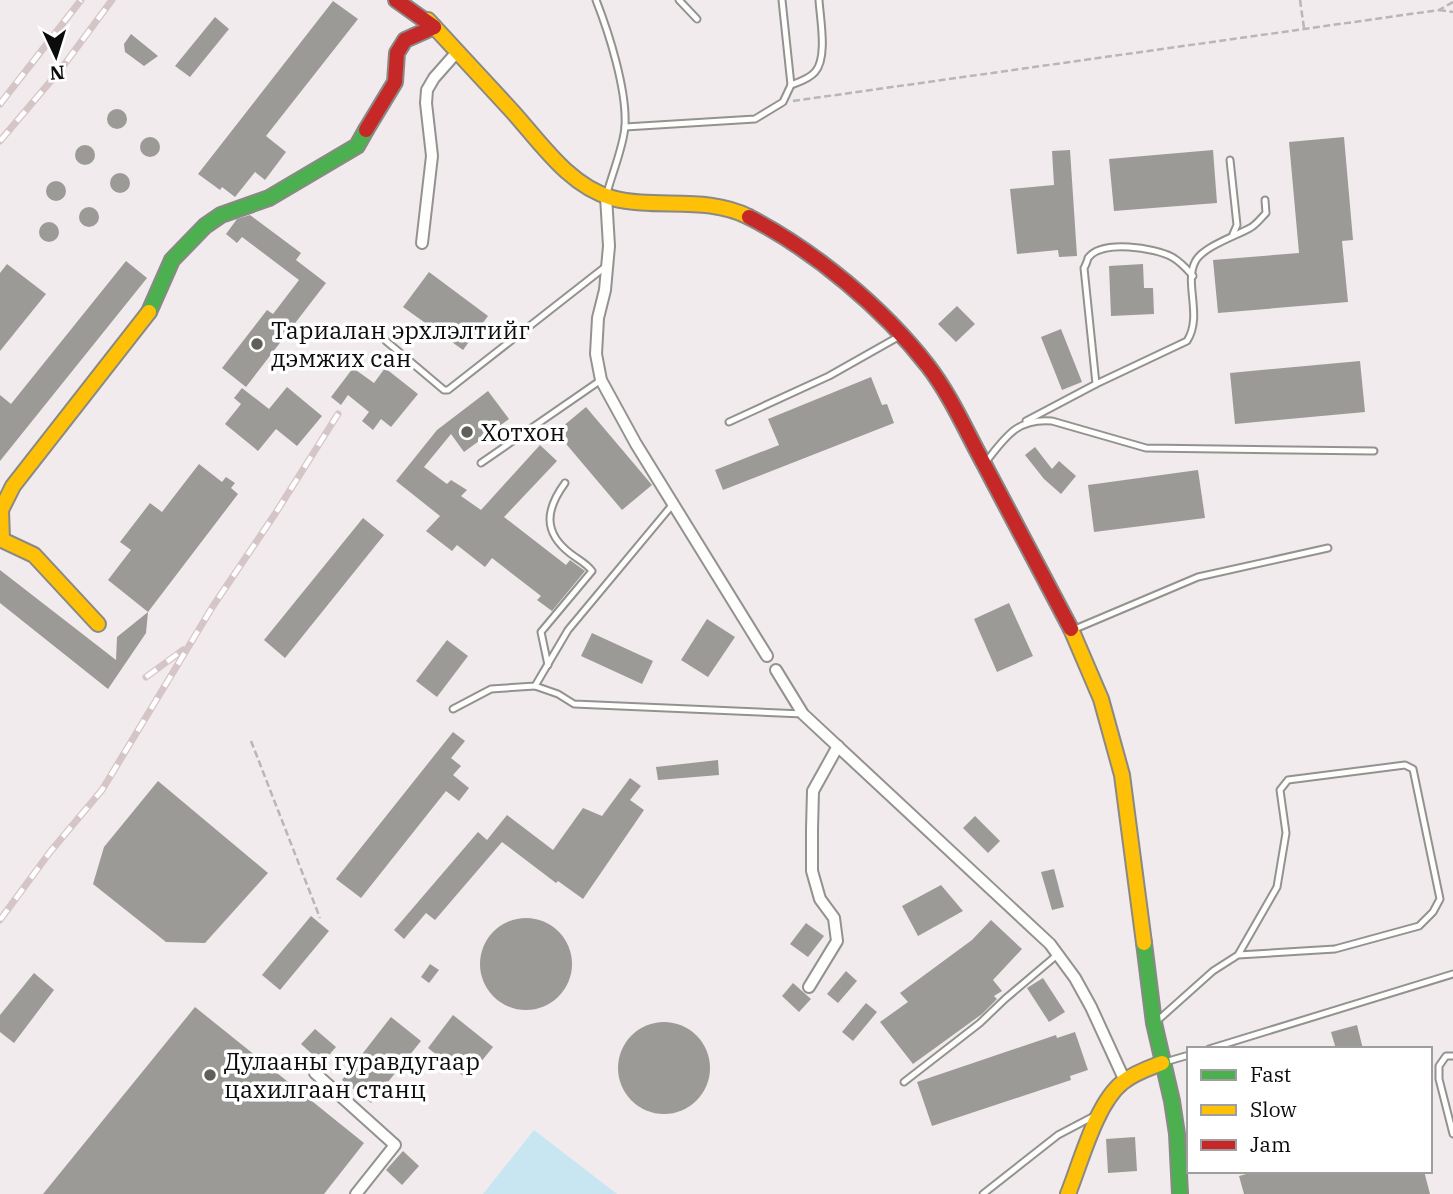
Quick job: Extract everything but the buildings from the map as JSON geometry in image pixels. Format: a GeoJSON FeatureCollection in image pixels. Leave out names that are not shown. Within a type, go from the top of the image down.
{"type":"FeatureCollection","features":[{"type":"Feature","properties":{"kind":"main road"},"geometry":{"type":"LineString","coordinates":[[396,0],[434,27]]}},
{"type":"Feature","properties":{"kind":"main road"},"geometry":{"type":"LineString","coordinates":[[409,0],[565,168],[585,186],[628,202],[703,204],[747,214],[788,239],[857,294],[901,335],[936,378],[1072,630],[1101,699],[1117,752],[1126,799],[1154,1023],[1184,1171],[1180,1194]]}},
{"type":"Feature","properties":{"kind":"main road"},"geometry":{"type":"LineString","coordinates":[[416,0],[434,27]]}},
{"type":"Feature","properties":{"kind":"main road"},"geometry":{"type":"LineString","coordinates":[[99,624],[34,555],[2,540],[1,510],[13,486],[150,311],[172,260],[205,226],[221,215],[269,198],[357,146],[396,82],[397,53],[405,40],[434,27]]}},
{"type":"Feature","properties":{"kind":"main road"},"geometry":{"type":"LineString","coordinates":[[1068,1194],[1113,1092],[1125,1080],[1162,1063]]}},
{"type":"Feature","properties":{"kind":"street"},"geometry":{"type":"LineString","coordinates":[[422,243],[432,156],[427,90],[457,51]]}},
{"type":"Feature","properties":{"kind":"street"},"geometry":{"type":"LineString","coordinates":[[606,196],[609,246],[605,290],[598,318],[596,354],[601,380],[636,444],[767,656]]}},
{"type":"Feature","properties":{"kind":"street"},"geometry":{"type":"LineString","coordinates":[[776,670],[803,714],[1050,944],[1075,978],[1091,1007],[1125,1080]]}},
{"type":"Feature","properties":{"kind":"street"},"geometry":{"type":"LineString","coordinates":[[808,987],[837,941],[834,918],[820,899],[812,871],[812,806],[813,791],[838,746]]}},
{"type":"Feature","properties":{"kind":"street"},"geometry":{"type":"LineString","coordinates":[[315,1073],[395,1145],[356,1194]]}},
{"type":"Feature","properties":{"kind":"lane"},"geometry":{"type":"LineString","coordinates":[[596,0],[612,50],[622,96],[625,127],[606,196]]}},
{"type":"Feature","properties":{"kind":"lane"},"geometry":{"type":"LineString","coordinates":[[679,0],[697,19]]}},
{"type":"Feature","properties":{"kind":"lane"},"geometry":{"type":"LineString","coordinates":[[625,127],[755,119],[783,102],[791,85],[782,0]]}},
{"type":"Feature","properties":{"kind":"lane"},"geometry":{"type":"LineString","coordinates":[[791,85],[817,71],[822,58],[819,0]]}},
{"type":"Feature","properties":{"kind":"lane"},"geometry":{"type":"LineString","coordinates":[[1230,160],[1237,225],[1231,237]]}},
{"type":"Feature","properties":{"kind":"lane"},"geometry":{"type":"LineString","coordinates":[[984,466],[1004,440],[1025,422],[1096,384],[1187,341],[1194,320],[1195,262],[1203,253],[1253,227],[1266,213],[1265,200]]}},
{"type":"Feature","properties":{"kind":"lane"},"geometry":{"type":"LineString","coordinates":[[1096,384],[1084,268],[1088,258],[1107,248],[1146,248],[1170,256],[1193,275]]}},
{"type":"Feature","properties":{"kind":"lane"},"geometry":{"type":"LineString","coordinates":[[386,341],[444,390],[448,390],[607,265]]}},
{"type":"Feature","properties":{"kind":"lane"},"geometry":{"type":"LineString","coordinates":[[729,422],[828,376],[901,335]]}},
{"type":"Feature","properties":{"kind":"lane"},"geometry":{"type":"LineString","coordinates":[[481,463],[601,380]]}},
{"type":"Feature","properties":{"kind":"lane"},"geometry":{"type":"LineString","coordinates":[[1025,422],[1052,421],[1146,448],[1374,451]]}},
{"type":"Feature","properties":{"kind":"lane"},"geometry":{"type":"LineString","coordinates":[[548,665],[541,632],[592,571],[558,541],[550,522],[553,500],[565,483]]}},
{"type":"Feature","properties":{"kind":"lane"},"geometry":{"type":"LineString","coordinates":[[535,686],[568,630],[673,504]]}},
{"type":"Feature","properties":{"kind":"lane"},"geometry":{"type":"LineString","coordinates":[[1072,630],[1198,577],[1328,548]]}},
{"type":"Feature","properties":{"kind":"lane"},"geometry":{"type":"LineString","coordinates":[[453,709],[491,689],[535,686],[558,694],[574,704],[803,714]]}},
{"type":"Feature","properties":{"kind":"lane"},"geometry":{"type":"LineString","coordinates":[[1154,1023],[1213,971],[1238,955],[1278,887],[1286,833],[1280,790],[1289,780],[1405,765],[1413,769],[1440,899],[1433,912],[1419,926],[1335,949],[1238,955]]}},
{"type":"Feature","properties":{"kind":"lane"},"geometry":{"type":"LineString","coordinates":[[904,1082],[980,1024],[1005,999],[1058,955]]}},
{"type":"Feature","properties":{"kind":"lane"},"geometry":{"type":"LineString","coordinates":[[1216,1047],[1453,974]]}},
{"type":"Feature","properties":{"kind":"lane"},"geometry":{"type":"LineString","coordinates":[[1162,1063],[1187,1056]]}},
{"type":"Feature","properties":{"kind":"lane"},"geometry":{"type":"LineString","coordinates":[[1453,1056],[1446,1056],[1439,1066],[1439,1079],[1453,1134]]}},
{"type":"Feature","properties":{"kind":"lane"},"geometry":{"type":"LineString","coordinates":[[984,1194],[1058,1135],[1102,1112]]}},
{"type":"Feature","properties":{"kind":"path"},"geometry":{"type":"LineString","coordinates":[[1300,0],[1304,29]]}},
{"type":"Feature","properties":{"kind":"path"},"geometry":{"type":"LineString","coordinates":[[1439,10],[1453,2]]}},
{"type":"Feature","properties":{"kind":"path"},"geometry":{"type":"LineString","coordinates":[[783,102],[1439,10],[1453,12]]}},
{"type":"Feature","properties":{"kind":"path"},"geometry":{"type":"LineString","coordinates":[[251,741],[320,918]]}},
{"type":"Feature","properties":{"kind":"shaded area"},"geometry":{"type":"Polygon","coordinates":[[[0,0],[1453,0],[1453,1194],[0,1194],[0,0]]]}},
{"type":"Feature","properties":{"kind":"water"},"geometry":{"type":"Polygon","coordinates":[[[534,1130],[617,1194],[483,1194],[534,1130]]]}},
{"type":"Feature","properties":{"kind":"railway"},"geometry":{"type":"LineString","coordinates":[[0,104],[81,0]]}},
{"type":"Feature","properties":{"kind":"railway"},"geometry":{"type":"LineString","coordinates":[[0,141],[61,69],[112,0]]}},
{"type":"Feature","properties":{"kind":"railway"},"geometry":{"type":"LineString","coordinates":[[0,920],[50,852],[102,790],[213,606],[338,414]]}},
{"type":"Feature","properties":{"kind":"railway"},"geometry":{"type":"LineString","coordinates":[[146,677],[183,650]]}},
{"type":"Feature","properties":{"kind":"traffic: fast"},"geometry":{"type":"LineString","coordinates":[[149,312],[172,260],[205,226],[221,215],[269,198],[357,146],[366,130]]}},
{"type":"Feature","properties":{"kind":"traffic: fast"},"geometry":{"type":"LineString","coordinates":[[1144,943],[1154,1023],[1177,1134],[1180,1194]]}},
{"type":"Feature","properties":{"kind":"traffic: slow"},"geometry":{"type":"LineString","coordinates":[[428,20],[556,162],[582,184],[612,198],[646,203],[716,206],[749,217]]}},
{"type":"Feature","properties":{"kind":"traffic: slow"},"geometry":{"type":"LineString","coordinates":[[98,624],[34,555],[2,540],[1,510],[13,486],[149,312]]}},
{"type":"Feature","properties":{"kind":"traffic: slow"},"geometry":{"type":"LineString","coordinates":[[1071,629],[1101,699],[1122,775],[1144,943]]}},
{"type":"Feature","properties":{"kind":"traffic: slow"},"geometry":{"type":"LineString","coordinates":[[1068,1194],[1097,1118],[1113,1092],[1132,1076],[1162,1063]]}},
{"type":"Feature","properties":{"kind":"traffic: jam"},"geometry":{"type":"LineString","coordinates":[[396,0],[434,27]]}},
{"type":"Feature","properties":{"kind":"traffic: jam"},"geometry":{"type":"LineString","coordinates":[[366,130],[395,82],[397,53],[405,40],[434,27]]}},
{"type":"Feature","properties":{"kind":"traffic: jam"},"geometry":{"type":"LineString","coordinates":[[749,217],[798,246],[846,282],[890,323],[928,366],[958,414],[1071,629]]}},
{"type":"Feature","properties":{"kind":"place","name":"Тариалан эрхлэлтийг дэмжих сан"},"geometry":{"type":"Point","coordinates":[257,344]}},
{"type":"Feature","properties":{"kind":"place","name":"Хотхон"},"geometry":{"type":"Point","coordinates":[467,432]}},
{"type":"Feature","properties":{"kind":"place","name":"Дулааны гуравдугаар цахилгаан станц"},"geometry":{"type":"Point","coordinates":[210,1075]}}]}
